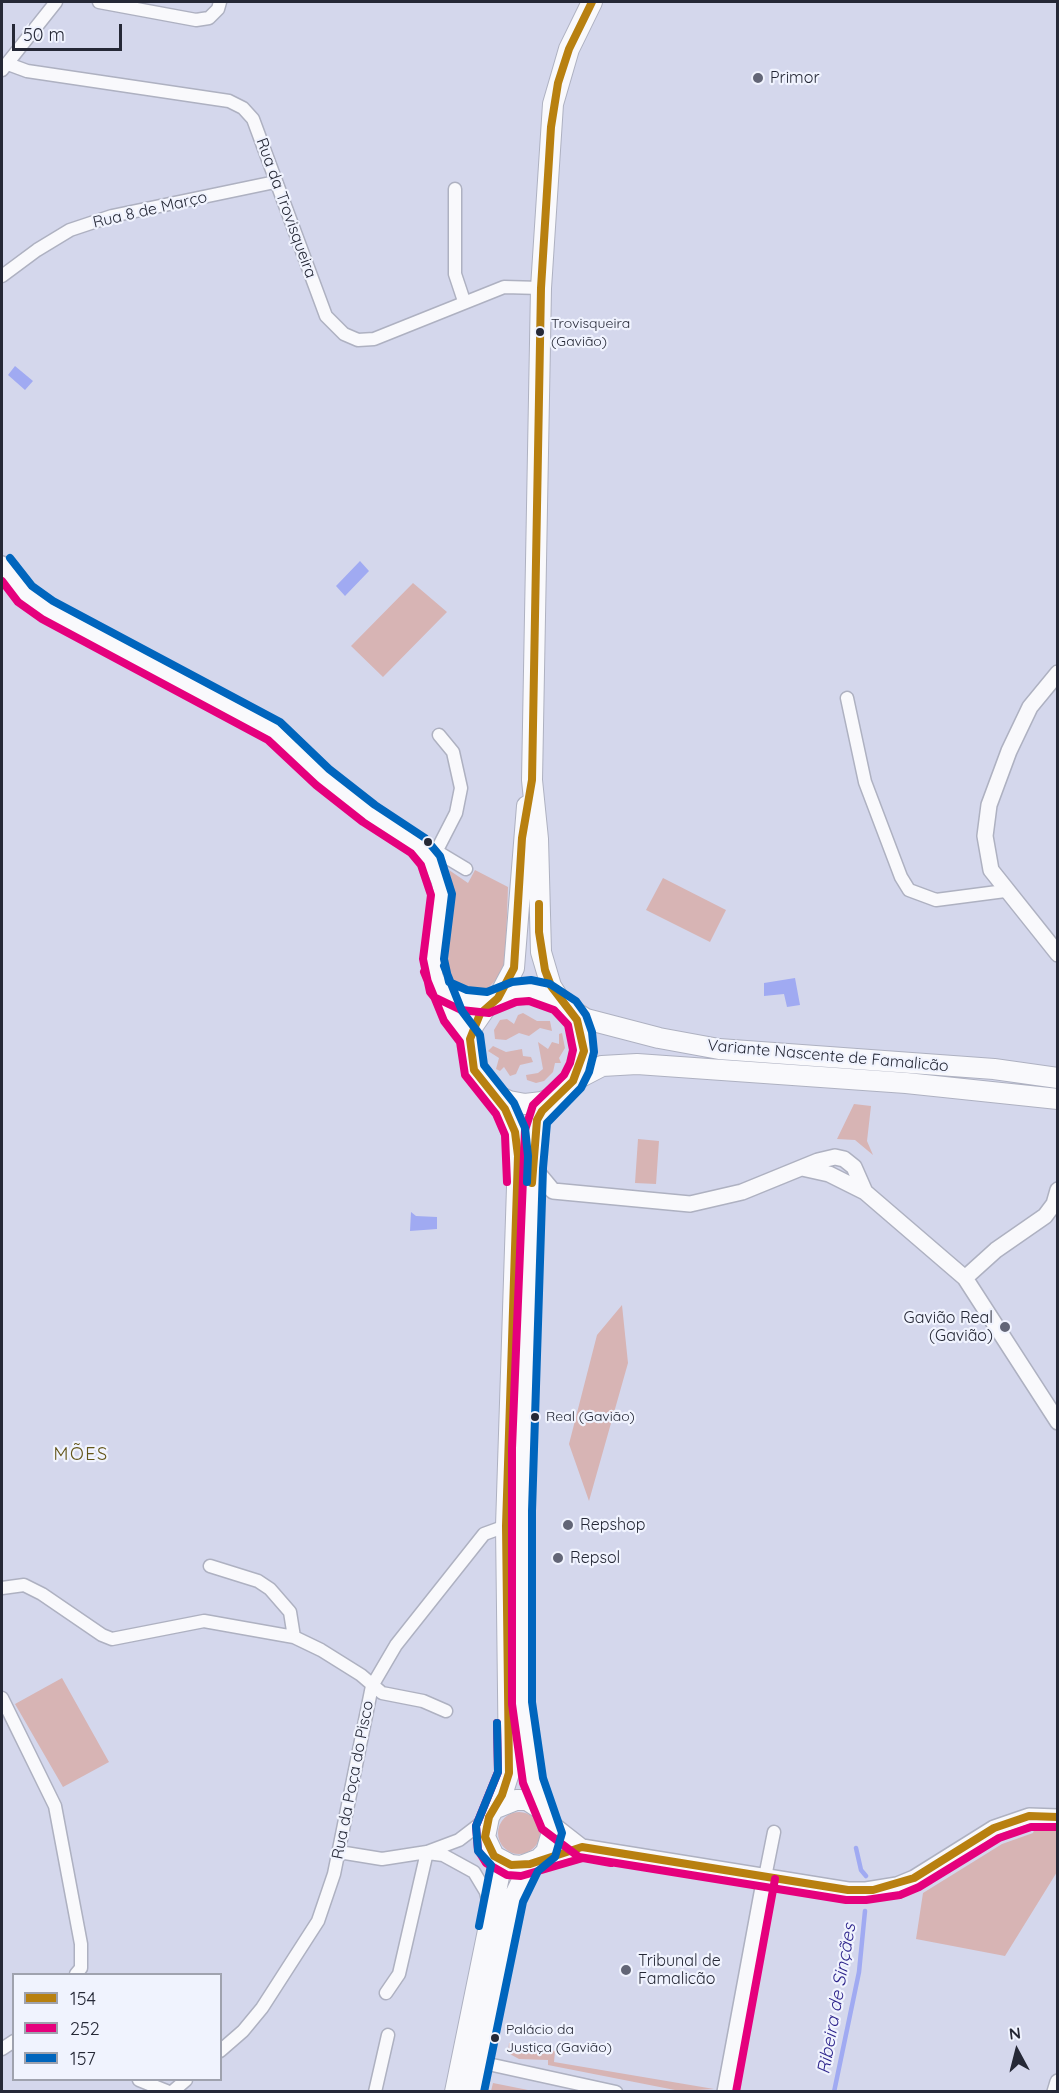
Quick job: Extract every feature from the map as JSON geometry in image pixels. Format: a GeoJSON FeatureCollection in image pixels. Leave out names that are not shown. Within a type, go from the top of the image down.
{"type":"FeatureCollection","features":[{"type":"Feature","properties":{"kind":"main road"},"geometry":{"type":"LineString","coordinates":[[473,2091],[513,1899],[535,1862],[551,1843],[548,1817],[531,1770],[522,1692],[521,1511],[531,1211],[537,1120],[542,1111],[573,1081],[584,1051],[577,1020],[548,978],[541,952],[538,839],[532,780],[542,288],[553,104],[569,49],[592,2]]}},
{"type":"Feature","properties":{"kind":"main road"},"geometry":{"type":"LineString","coordinates":[[532,780],[522,838],[514,968],[494,1001],[473,1026],[470,1055],[474,1070],[505,1109],[515,1132],[518,1156],[506,1526],[506,1697],[509,1762],[506,1786],[486,1827],[488,1847],[502,1862],[521,1866],[535,1862]]}},
{"type":"Feature","properties":{"kind":"main road"},"geometry":{"type":"LineString","coordinates":[[494,1001],[513,992],[530,990],[547,994],[565,1005]]}},
{"type":"Feature","properties":{"kind":"main road","name":"Variante Nascente de Famalicão"},"geometry":{"type":"LineString","coordinates":[[565,1005],[586,1019],[659,1038],[719,1049],[994,1070],[1058,1078]]}},
{"type":"Feature","properties":{"kind":"main road","name":"Variante Nascente de Famalicão"},"geometry":{"type":"LineString","coordinates":[[573,1081],[602,1066],[637,1064],[906,1083],[1058,1099]]}},
{"type":"Feature","properties":{"kind":"main road"},"geometry":{"type":"LineString","coordinates":[[494,1094],[509,1101],[525,1104],[542,1102],[557,1095]]}},
{"type":"Feature","properties":{"kind":"main road"},"geometry":{"type":"LineString","coordinates":[[493,1813],[516,1800],[527,1800],[548,1817]]}},
{"type":"Feature","properties":{"kind":"main road"},"geometry":{"type":"LineString","coordinates":[[455,2091],[502,1862]]}},
{"type":"Feature","properties":{"kind":"street"},"geometry":{"type":"LineString","coordinates":[[4,67],[56,2]]}},
{"type":"Feature","properties":{"kind":"street"},"geometry":{"type":"LineString","coordinates":[[99,2],[196,20],[209,18],[218,9],[220,2]]}},
{"type":"Feature","properties":{"kind":"street","name":"Rua da Trovisqueira"},"geometry":{"type":"LineString","coordinates":[[4,67],[229,101],[243,108],[253,118],[326,316],[344,334],[358,340],[374,339],[464,301],[504,287],[542,288]]}},
{"type":"Feature","properties":{"kind":"street","name":"Rua 8 de Março"},"geometry":{"type":"LineString","coordinates":[[2,276],[37,250],[70,230],[112,216],[275,182]]}},
{"type":"Feature","properties":{"kind":"street"},"geometry":{"type":"LineString","coordinates":[[455,189],[454,274],[464,301]]}},
{"type":"Feature","properties":{"kind":"street"},"geometry":{"type":"LineString","coordinates":[[2,564],[25,594],[47,610],[274,731],[322,777],[369,814],[434,855],[466,869]]}},
{"type":"Feature","properties":{"kind":"street"},"geometry":{"type":"LineString","coordinates":[[1058,673],[1036,698],[1009,751],[989,805],[985,836],[987,862],[1005,891],[1058,954]]}},
{"type":"Feature","properties":{"kind":"street"},"geometry":{"type":"LineString","coordinates":[[847,698],[865,782],[901,877],[909,890],[936,900],[1005,891]]}},
{"type":"Feature","properties":{"kind":"street"},"geometry":{"type":"LineString","coordinates":[[439,735],[453,752],[461,788],[456,813],[434,855],[442,895],[433,959],[440,989],[453,1016],[470,1039]]}},
{"type":"Feature","properties":{"kind":"street"},"geometry":{"type":"LineString","coordinates":[[440,989],[464,1000],[494,1001]]}},
{"type":"Feature","properties":{"kind":"street"},"geometry":{"type":"LineString","coordinates":[[533,1167],[553,1191],[690,1204],[742,1192],[818,1161],[835,1157],[844,1159],[854,1167],[865,1191]]}},
{"type":"Feature","properties":{"kind":"street"},"geometry":{"type":"LineString","coordinates":[[829,1174],[830,1164],[835,1157]]}},
{"type":"Feature","properties":{"kind":"street"},"geometry":{"type":"LineString","coordinates":[[802,1168],[829,1174],[865,1191],[965,1278],[1058,1422]]}},
{"type":"Feature","properties":{"kind":"street"},"geometry":{"type":"LineString","coordinates":[[965,1278],[996,1250],[1045,1216],[1054,1204],[1058,1190]]}},
{"type":"Feature","properties":{"kind":"street"},"geometry":{"type":"LineString","coordinates":[[531,1211],[553,1191]]}},
{"type":"Feature","properties":{"kind":"street","name":"Rua da Poça do Pisco"},"geometry":{"type":"LineString","coordinates":[[222,2049],[243,2031],[262,2008],[312,1930],[326,1900],[339,1852],[372,1686],[396,1645],[484,1534],[506,1526]]}},
{"type":"Feature","properties":{"kind":"street"},"geometry":{"type":"LineString","coordinates":[[210,1566],[248,1577],[270,1588],[290,1612],[294,1637]]}},
{"type":"Feature","properties":{"kind":"street"},"geometry":{"type":"LineString","coordinates":[[2,1588],[24,1585],[42,1593],[102,1635],[112,1639],[204,1621],[294,1637],[321,1650],[361,1675],[382,1693],[423,1701],[446,1711]]}},
{"type":"Feature","properties":{"kind":"street"},"geometry":{"type":"LineString","coordinates":[[2,1698],[56,1806],[81,1944],[81,1968],[77,1973]]}},
{"type":"Feature","properties":{"kind":"street"},"geometry":{"type":"LineString","coordinates":[[339,1852],[382,1859],[427,1852],[459,1840],[493,1813]]}},
{"type":"Feature","properties":{"kind":"street"},"geometry":{"type":"LineString","coordinates":[[535,1862],[582,1847],[848,1890],[873,1890],[914,1878],[994,1828],[1029,1816],[1058,1817]]}},
{"type":"Feature","properties":{"kind":"street"},"geometry":{"type":"LineString","coordinates":[[548,1817],[582,1847]]}},
{"type":"Feature","properties":{"kind":"street"},"geometry":{"type":"LineString","coordinates":[[725,2091],[774,1832]]}},
{"type":"Feature","properties":{"kind":"street"},"geometry":{"type":"LineString","coordinates":[[427,1852],[443,1855],[474,1872],[486,1892],[492,1914]]}},
{"type":"Feature","properties":{"kind":"street"},"geometry":{"type":"LineString","coordinates":[[386,1993],[399,1974],[427,1852]]}},
{"type":"Feature","properties":{"kind":"street"},"geometry":{"type":"LineString","coordinates":[[375,2091],[388,2035]]}},
{"type":"Feature","properties":{"kind":"street"},"geometry":{"type":"LineString","coordinates":[[479,2062],[616,2091]]}},
{"type":"Feature","properties":{"kind":"street"},"geometry":{"type":"LineString","coordinates":[[145,2081],[170,2091],[183,2081]]}},
{"type":"Feature","properties":{"kind":"street"},"geometry":{"type":"LineString","coordinates":[[1055,2091],[1058,2082]]}},
{"type":"Feature","properties":{"kind":"shaded area"},"geometry":{"type":"Polygon","coordinates":[[[413,583],[447,612],[383,677],[351,646],[413,583]]]}},
{"type":"Feature","properties":{"kind":"shaded area"},"geometry":{"type":"Polygon","coordinates":[[[449,870],[468,883],[475,870],[508,887],[505,971],[479,997],[455,989],[447,974],[453,890],[449,870]]]}},
{"type":"Feature","properties":{"kind":"shaded area"},"geometry":{"type":"Polygon","coordinates":[[[663,878],[726,910],[710,942],[646,910],[663,878]]]}},
{"type":"Feature","properties":{"kind":"shaded area"},"geometry":{"type":"Polygon","coordinates":[[[523,1013],[537,1021],[550,1021],[552,1031],[540,1028],[529,1036],[519,1033],[506,1040],[495,1039],[494,1030],[500,1020],[507,1019],[514,1024],[518,1015],[523,1013]]]}},
{"type":"Feature","properties":{"kind":"shaded area"},"geometry":{"type":"Polygon","coordinates":[[[562,1033],[565,1048],[559,1058],[561,1063],[555,1063],[553,1072],[544,1081],[536,1083],[527,1080],[526,1075],[538,1073],[543,1069],[538,1042],[548,1049],[552,1042],[559,1044],[559,1034],[562,1033]]]}},
{"type":"Feature","properties":{"kind":"shaded area"},"geometry":{"type":"Polygon","coordinates":[[[493,1046],[506,1052],[522,1049],[523,1056],[531,1057],[533,1062],[520,1065],[516,1074],[510,1076],[504,1067],[500,1071],[496,1069],[499,1058],[488,1051],[493,1046]]]}},
{"type":"Feature","properties":{"kind":"shaded area"},"geometry":{"type":"Polygon","coordinates":[[[854,1104],[871,1106],[867,1141],[873,1155],[855,1140],[837,1139],[854,1104]]]}},
{"type":"Feature","properties":{"kind":"shaded area"},"geometry":{"type":"Polygon","coordinates":[[[638,1139],[659,1141],[656,1184],[635,1183],[638,1139]]]}},
{"type":"Feature","properties":{"kind":"shaded area"},"geometry":{"type":"Polygon","coordinates":[[[622,1305],[628,1363],[589,1501],[569,1444],[597,1335],[622,1305]]]}},
{"type":"Feature","properties":{"kind":"shaded area"},"geometry":{"type":"Polygon","coordinates":[[[62,1678],[109,1762],[63,1787],[15,1704],[62,1678]]]}},
{"type":"Feature","properties":{"kind":"shaded area"},"geometry":{"type":"Polygon","coordinates":[[[519,1812],[527,1813],[534,1818],[539,1825],[539,1841],[534,1848],[527,1853],[519,1854],[511,1853],[504,1848],[499,1841],[498,1833],[499,1825],[504,1818],[511,1813],[519,1812]]]}},
{"type":"Feature","properties":{"kind":"shaded area"},"geometry":{"type":"Polygon","coordinates":[[[1034,1830],[1057,1831],[1057,1872],[1005,1956],[916,1939],[923,1893],[1002,1844],[1033,1833],[1034,1830]]]}},
{"type":"Feature","properties":{"kind":"shaded area"},"geometry":{"type":"Polygon","coordinates":[[[509,2043],[555,2051],[554,2062],[714,2089],[680,2091],[548,2065],[548,2060],[519,2059],[508,2053],[509,2043]]]}},
{"type":"Feature","properties":{"kind":"shaded area"},"geometry":{"type":"Polygon","coordinates":[[[493,2083],[533,2091],[491,2091],[493,2083]]]}},
{"type":"Feature","properties":{"kind":"water"},"geometry":{"type":"Polygon","coordinates":[[[15,366],[33,381],[25,390],[8,375],[15,366]]]}},
{"type":"Feature","properties":{"kind":"water"},"geometry":{"type":"Polygon","coordinates":[[[360,561],[369,571],[345,596],[336,586],[360,561]]]}},
{"type":"Feature","properties":{"kind":"water"},"geometry":{"type":"Polygon","coordinates":[[[795,978],[800,1005],[787,1007],[784,994],[764,996],[764,983],[795,978]]]}},
{"type":"Feature","properties":{"kind":"water"},"geometry":{"type":"Polygon","coordinates":[[[411,1212],[416,1216],[437,1217],[437,1229],[410,1231],[411,1212]]]}},
{"type":"Feature","properties":{"kind":"waterway","name":"Ribeira de Sinçães"},"geometry":{"type":"LineString","coordinates":[[856,1848],[861,1870],[866,1876]]}},
{"type":"Feature","properties":{"kind":"waterway","name":"Ribeira de Sinçães"},"geometry":{"type":"LineString","coordinates":[[834,2092],[859,1972],[865,1911]]}},
{"type":"Feature","properties":{"kind":"transit line","name":"154"},"geometry":{"type":"LineString","coordinates":[[592,2],[569,49],[558,83],[551,127],[541,288],[532,780],[522,838],[514,968],[498,998],[480,1014],[470,1039],[474,1070],[505,1109],[515,1132],[518,1156],[506,1526],[509,1773],[502,1795],[489,1817],[485,1837],[494,1856],[511,1865],[530,1864],[582,1847],[848,1890],[873,1890],[914,1878],[994,1828],[1029,1816],[1058,1817]]}},
{"type":"Feature","properties":{"kind":"transit line","name":"157"},"geometry":{"type":"LineString","coordinates":[[10,558],[32,586],[53,601],[280,722],[329,769],[375,805],[425,838],[440,856],[452,894],[444,959],[449,982],[467,990],[487,992],[512,982],[531,980],[550,984],[576,1001],[586,1015],[592,1032],[594,1052],[589,1072],[581,1088],[547,1123],[543,1168],[532,1511],[532,1702],[543,1778],[562,1833],[555,1857],[538,1871],[523,1902],[484,2092]]}},
{"type":"Feature","properties":{"kind":"transit line","name":"252"},"geometry":{"type":"LineString","coordinates":[[2,581],[18,602],[42,619],[268,740],[316,785],[363,822],[411,853],[421,865],[431,895],[423,959],[430,992],[434,997],[461,1010],[489,1013],[516,1002],[529,1001],[554,1010],[568,1025],[573,1050],[570,1063],[564,1075],[533,1105],[525,1130],[512,1448],[512,1704],[523,1783],[542,1829],[579,1857],[846,1900],[866,1900],[900,1895],[919,1887],[999,1838],[1031,1827],[1058,1827]]}},
{"type":"Feature","properties":{"kind":"transit line","name":"154"},"geometry":{"type":"LineString","coordinates":[[532,1183],[537,1120],[542,1111],[573,1081],[584,1051],[577,1020],[551,986],[545,970],[539,932],[539,904]]}},
{"type":"Feature","properties":{"kind":"transit line","name":"157"},"geometry":{"type":"LineString","coordinates":[[444,966],[462,1011],[480,1035],[484,1065],[514,1103],[525,1128],[528,1156],[527,1182]]}},
{"type":"Feature","properties":{"kind":"transit line","name":"252"},"geometry":{"type":"LineString","coordinates":[[424,972],[444,1021],[460,1042],[465,1075],[496,1114],[505,1135],[507,1182]]}},
{"type":"Feature","properties":{"kind":"transit line","name":"252"},"geometry":{"type":"LineString","coordinates":[[497,1723],[498,1772],[476,1826],[478,1850],[486,1863],[507,1875],[521,1876],[583,1858],[611,1863]]}},
{"type":"Feature","properties":{"kind":"transit line","name":"157"},"geometry":{"type":"LineString","coordinates":[[479,1926],[491,1865],[478,1851],[476,1826],[498,1772],[497,1723]]}},
{"type":"Feature","properties":{"kind":"transit line","name":"252"},"geometry":{"type":"LineString","coordinates":[[736,2092],[775,1879]]}},
{"type":"Feature","properties":{"kind":"place","name":"Primor"},"geometry":{"type":"Point","coordinates":[758,78]}},
{"type":"Feature","properties":{"kind":"place","name":"Trovisqueira (Gavião)"},"geometry":{"type":"Point","coordinates":[540,332]}},
{"type":"Feature","properties":{"kind":"place","name":"Gavião Real (Gavião)"},"geometry":{"type":"Point","coordinates":[1005,1327]}},
{"type":"Feature","properties":{"kind":"place","name":"Real (Gavião)"},"geometry":{"type":"Point","coordinates":[535,1417]}},
{"type":"Feature","properties":{"kind":"place","name":"Repshop"},"geometry":{"type":"Point","coordinates":[568,1525]}},
{"type":"Feature","properties":{"kind":"place","name":"Repsol"},"geometry":{"type":"Point","coordinates":[558,1558]}},
{"type":"Feature","properties":{"kind":"place","name":"Tribunal de Famalicão"},"geometry":{"type":"Point","coordinates":[626,1970]}},
{"type":"Feature","properties":{"kind":"place","name":"Palácio da Justiça (Gavião)"},"geometry":{"type":"Point","coordinates":[495,2038]}},
{"type":"Feature","properties":{"kind":"district","name":"MÕES"},"geometry":{"type":"Point","coordinates":[81,1455]}}]}
